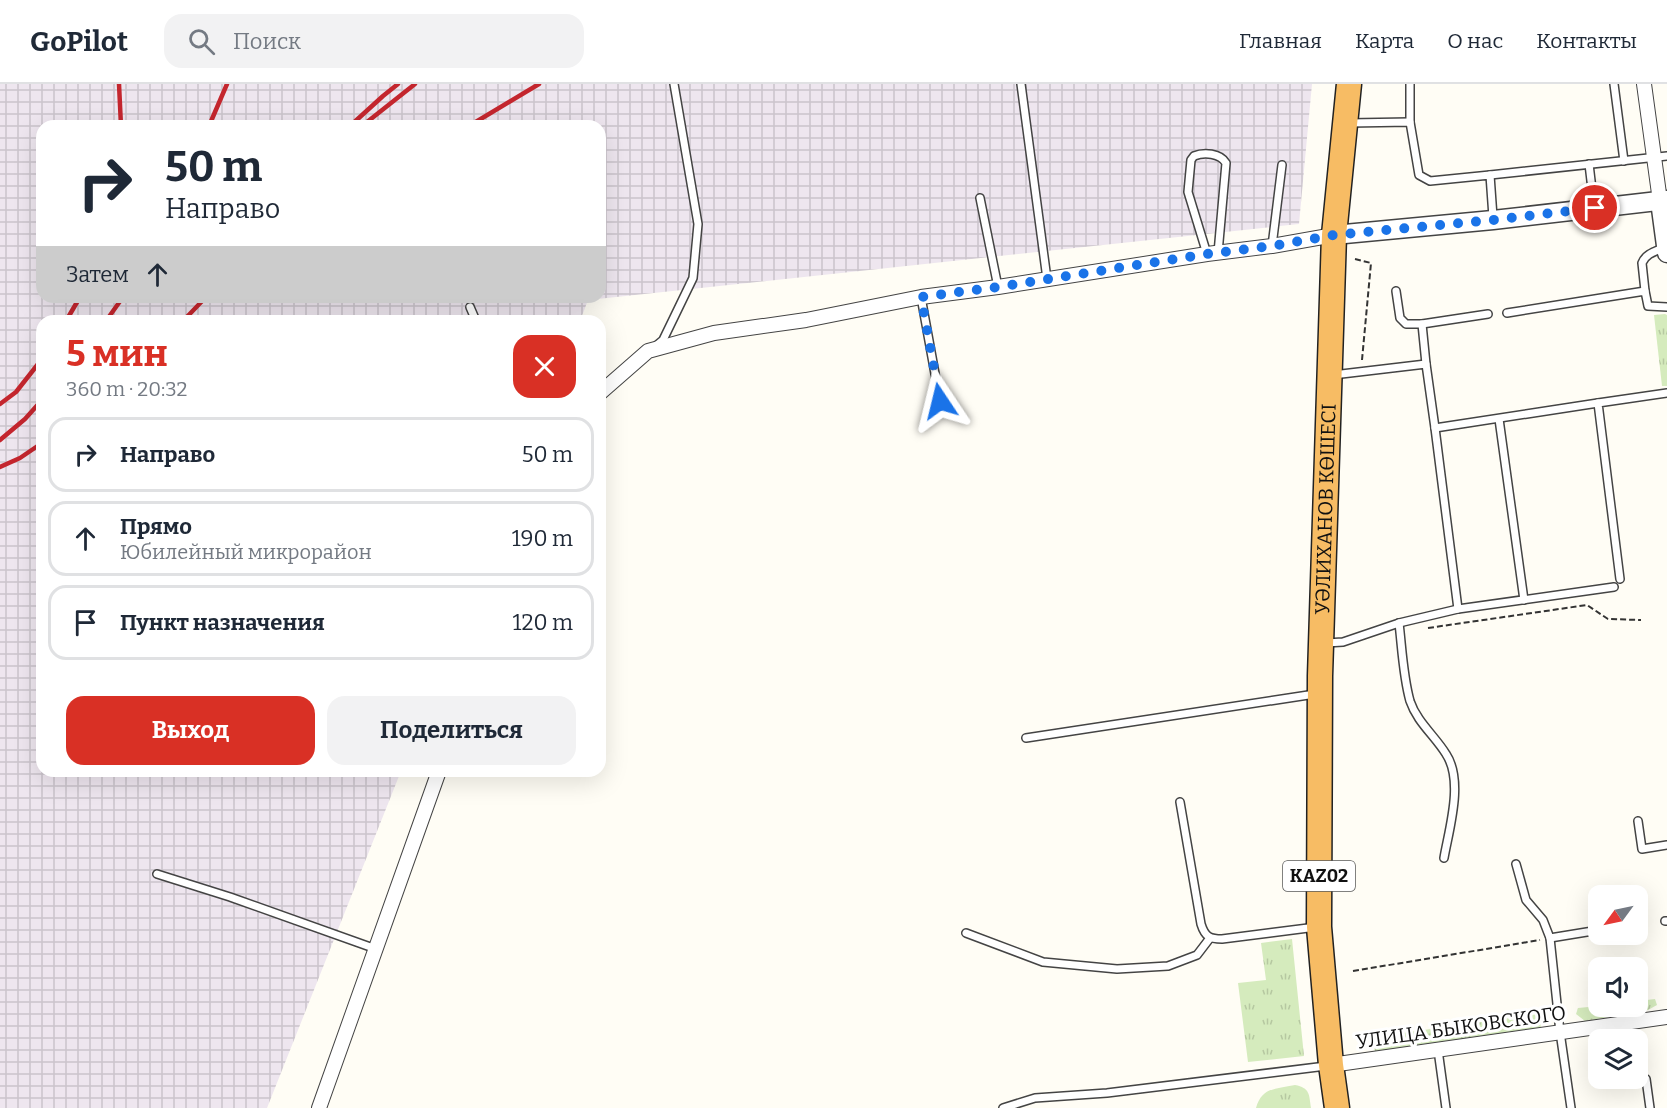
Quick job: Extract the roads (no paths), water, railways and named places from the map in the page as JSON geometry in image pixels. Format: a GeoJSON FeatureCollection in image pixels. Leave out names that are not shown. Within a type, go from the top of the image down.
{"type":"FeatureCollection","features":[{"type":"Feature","properties":{"kind":"highway","name":"KАZ02"},"geometry":{"type":"LineString","coordinates":[[1331,375],[1334,235],[1349,84]]}},
{"type":"Feature","properties":{"kind":"highway","name":"УӘЛИХАНОВ КӨШЕСІ"},"geometry":{"type":"LineString","coordinates":[[1321,644],[1331,375]]}},
{"type":"Feature","properties":{"kind":"highway","name":"KАZ02"},"geometry":{"type":"LineString","coordinates":[[1321,644],[1319,927],[1337,1108]]}},
{"type":"Feature","properties":{"kind":"street"},"geometry":{"type":"LineString","coordinates":[[1644,84],[1660,157],[1667,250]]}},
{"type":"Feature","properties":{"kind":"street"},"geometry":{"type":"LineString","coordinates":[[606,388],[648,351],[714,333],[806,320],[921,297],[1334,235],[1493,220],[1664,200]]}},
{"type":"Feature","properties":{"kind":"street"},"geometry":{"type":"LineString","coordinates":[[319,1108],[437,777]]}},
{"type":"Feature","properties":{"kind":"street","name":"УЛИЦА БЫКОВСКОГО"},"geometry":{"type":"LineString","coordinates":[[1331,1065],[1667,1017]]}},
{"type":"Feature","properties":{"kind":"lane"},"geometry":{"type":"LineString","coordinates":[[648,351],[663,340],[693,278],[698,224],[674,84]]}},
{"type":"Feature","properties":{"kind":"lane"},"geometry":{"type":"LineString","coordinates":[[1021,84],[1047,279]]}},
{"type":"Feature","properties":{"kind":"lane"},"geometry":{"type":"LineString","coordinates":[[1410,84],[1410,122],[1419,175],[1430,181],[1660,157]]}},
{"type":"Feature","properties":{"kind":"lane"},"geometry":{"type":"LineString","coordinates":[[1614,84],[1624,161]]}},
{"type":"Feature","properties":{"kind":"lane"},"geometry":{"type":"LineString","coordinates":[[1345,123],[1410,122]]}},
{"type":"Feature","properties":{"kind":"lane"},"geometry":{"type":"LineString","coordinates":[[1198,154],[1218,155],[1225,159],[1226,163],[1213,254],[1188,192],[1191,160],[1198,154]]}},
{"type":"Feature","properties":{"kind":"lane"},"geometry":{"type":"LineString","coordinates":[[1589,164],[1595,208]]}},
{"type":"Feature","properties":{"kind":"lane"},"geometry":{"type":"LineString","coordinates":[[1272,246],[1282,165]]}},
{"type":"Feature","properties":{"kind":"lane"},"geometry":{"type":"LineString","coordinates":[[1490,175],[1493,220]]}},
{"type":"Feature","properties":{"kind":"lane"},"geometry":{"type":"LineString","coordinates":[[980,198],[998,287]]}},
{"type":"Feature","properties":{"kind":"lane"},"geometry":{"type":"LineString","coordinates":[[1667,250],[1648,255],[1643,259],[1642,266],[1647,306],[1667,307]]}},
{"type":"Feature","properties":{"kind":"lane"},"geometry":{"type":"LineString","coordinates":[[1396,291],[1402,322],[1410,325],[1488,314]]}},
{"type":"Feature","properties":{"kind":"lane"},"geometry":{"type":"LineString","coordinates":[[1507,313],[1645,291]]}},
{"type":"Feature","properties":{"kind":"lane"},"geometry":{"type":"LineString","coordinates":[[921,297],[940,401]]}},
{"type":"Feature","properties":{"kind":"lane"},"geometry":{"type":"LineString","coordinates":[[470,307],[473,315]]}},
{"type":"Feature","properties":{"kind":"lane"},"geometry":{"type":"LineString","coordinates":[[1422,324],[1458,609]]}},
{"type":"Feature","properties":{"kind":"lane"},"geometry":{"type":"LineString","coordinates":[[1331,375],[1426,364]]}},
{"type":"Feature","properties":{"kind":"lane"},"geometry":{"type":"LineString","coordinates":[[1435,428],[1667,393]]}},
{"type":"Feature","properties":{"kind":"lane"},"geometry":{"type":"LineString","coordinates":[[1598,403],[1620,579]]}},
{"type":"Feature","properties":{"kind":"lane"},"geometry":{"type":"LineString","coordinates":[[1499,418],[1524,600]]}},
{"type":"Feature","properties":{"kind":"lane"},"geometry":{"type":"LineString","coordinates":[[1321,644],[1343,642],[1399,623],[1458,609],[1614,587]]}},
{"type":"Feature","properties":{"kind":"lane"},"geometry":{"type":"LineString","coordinates":[[1399,623],[1411,701],[1416,715],[1447,755],[1452,766],[1453,807],[1444,858]]}},
{"type":"Feature","properties":{"kind":"lane"},"geometry":{"type":"LineString","coordinates":[[1026,738],[1320,693]]}},
{"type":"Feature","properties":{"kind":"lane"},"geometry":{"type":"LineString","coordinates":[[1180,802],[1201,924],[1205,935],[1222,939],[1319,927]]}},
{"type":"Feature","properties":{"kind":"lane"},"geometry":{"type":"LineString","coordinates":[[1638,821],[1642,849],[1667,845]]}},
{"type":"Feature","properties":{"kind":"lane"},"geometry":{"type":"LineString","coordinates":[[1516,864],[1526,900],[1543,920],[1550,938],[1571,1108]]}},
{"type":"Feature","properties":{"kind":"lane"},"geometry":{"type":"LineString","coordinates":[[157,874],[230,897],[376,949]]}},
{"type":"Feature","properties":{"kind":"lane"},"geometry":{"type":"LineString","coordinates":[[1550,938],[1588,932]]}},
{"type":"Feature","properties":{"kind":"lane"},"geometry":{"type":"LineString","coordinates":[[966,933],[1043,962],[1117,969],[1168,966],[1197,955],[1210,938]]}},
{"type":"Feature","properties":{"kind":"lane"},"geometry":{"type":"LineString","coordinates":[[1438,1050],[1446,1108]]}},
{"type":"Feature","properties":{"kind":"lane"},"geometry":{"type":"LineString","coordinates":[[1003,1108],[1035,1098],[1107,1093],[1331,1065]]}},
{"type":"Feature","properties":{"kind":"lane"},"geometry":{"type":"LineString","coordinates":[[1647,1089],[1650,1108]]}},
{"type":"Feature","properties":{"kind":"railway"},"geometry":{"type":"LineString","coordinates":[[119,84],[121,120]]}},
{"type":"Feature","properties":{"kind":"railway"},"geometry":{"type":"LineString","coordinates":[[212,120],[227,84]]}},
{"type":"Feature","properties":{"kind":"railway"},"geometry":{"type":"LineString","coordinates":[[357,120],[398,84]]}},
{"type":"Feature","properties":{"kind":"railway"},"geometry":{"type":"LineString","coordinates":[[370,120],[415,84]]}},
{"type":"Feature","properties":{"kind":"railway"},"geometry":{"type":"LineString","coordinates":[[479,120],[539,84]]}},
{"type":"Feature","properties":{"kind":"railway"},"geometry":{"type":"LineString","coordinates":[[70,315],[76,303]]}},
{"type":"Feature","properties":{"kind":"railway"},"geometry":{"type":"LineString","coordinates":[[110,315],[119,303]]}},
{"type":"Feature","properties":{"kind":"railway"},"geometry":{"type":"LineString","coordinates":[[189,315],[200,303]]}},
{"type":"Feature","properties":{"kind":"railway"},"geometry":{"type":"LineString","coordinates":[[0,404],[16,392],[36,367]]}},
{"type":"Feature","properties":{"kind":"railway"},"geometry":{"type":"LineString","coordinates":[[0,440],[36,407]]}},
{"type":"Feature","properties":{"kind":"railway"},"geometry":{"type":"LineString","coordinates":[[0,467],[20,458],[36,447]]}}]}
